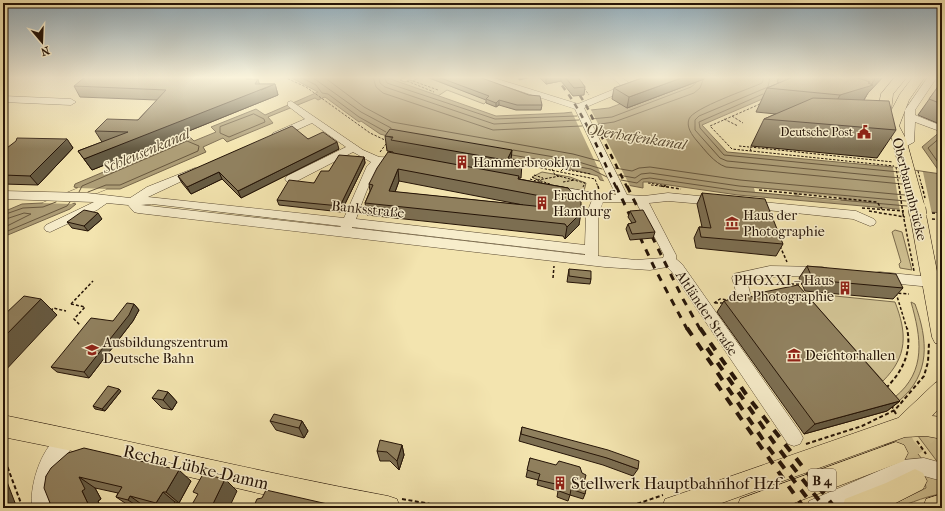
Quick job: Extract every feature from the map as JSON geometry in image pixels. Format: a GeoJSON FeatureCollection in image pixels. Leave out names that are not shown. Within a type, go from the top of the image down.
{"type":"FeatureCollection","features":[{"type":"Feature","properties":{"kind":"main road"},"geometry":{"type":"LineString","coordinates":[[878,108],[883,101]]}},
{"type":"Feature","properties":{"kind":"main road","name":"Oberbaumbrücke"},"geometry":{"type":"LineString","coordinates":[[893,126],[903,114],[904,101]]}},
{"type":"Feature","properties":{"kind":"main road","name":"Oberbaumbrücke"},"geometry":{"type":"LineString","coordinates":[[878,108],[893,126],[901,145],[904,169],[919,215],[933,285],[936,338]]}},
{"type":"Feature","properties":{"kind":"main road"},"geometry":{"type":"LineString","coordinates":[[674,508],[899,419],[926,407],[942,390]]}},
{"type":"Feature","properties":{"kind":"main road"},"geometry":{"type":"LineString","coordinates":[[899,419],[942,428]]}},
{"type":"Feature","properties":{"kind":"main road","name":"Recha-Lübke-Damm"},"geometry":{"type":"LineString","coordinates":[[3,426],[67,439],[268,491],[392,503]]}},
{"type":"Feature","properties":{"kind":"main road","name":"B 4"},"geometry":{"type":"LineString","coordinates":[[749,508],[896,453]]}},
{"type":"Feature","properties":{"kind":"main road"},"geometry":{"type":"LineString","coordinates":[[854,508],[893,493],[915,481]]}},
{"type":"Feature","properties":{"kind":"main road"},"geometry":{"type":"LineString","coordinates":[[935,508],[942,506]]}},
{"type":"Feature","properties":{"kind":"street"},"geometry":{"type":"LineString","coordinates":[[45,101],[71,102]]}},
{"type":"Feature","properties":{"kind":"street"},"geometry":{"type":"LineString","coordinates":[[563,101],[580,109],[623,198]]}},
{"type":"Feature","properties":{"kind":"street"},"geometry":{"type":"LineString","coordinates":[[580,109],[590,101]]}},
{"type":"Feature","properties":{"kind":"street"},"geometry":{"type":"LineString","coordinates":[[903,114],[915,101]]}},
{"type":"Feature","properties":{"kind":"street"},"geometry":{"type":"LineString","coordinates":[[293,105],[365,156],[377,160],[390,159],[414,163]]}},
{"type":"Feature","properties":{"kind":"street"},"geometry":{"type":"LineString","coordinates":[[878,108],[903,114],[941,131]]}},
{"type":"Feature","properties":{"kind":"street"},"geometry":{"type":"LineString","coordinates":[[901,145],[910,140],[911,127],[903,114]]}},
{"type":"Feature","properties":{"kind":"street"},"geometry":{"type":"LineString","coordinates":[[268,139],[315,120]]}},
{"type":"Feature","properties":{"kind":"street"},"geometry":{"type":"LineString","coordinates":[[911,127],[922,126],[941,131]]}},
{"type":"Feature","properties":{"kind":"street"},"geometry":{"type":"LineString","coordinates":[[291,179],[353,148]]}},
{"type":"Feature","properties":{"kind":"street"},"geometry":{"type":"LineString","coordinates":[[346,228],[372,166],[377,160]]}},
{"type":"Feature","properties":{"kind":"street"},"geometry":{"type":"LineString","coordinates":[[132,202],[151,190],[204,167]]}},
{"type":"Feature","properties":{"kind":"street"},"geometry":{"type":"LineString","coordinates":[[543,182],[580,194],[599,198],[638,199],[668,197],[727,202]]}},
{"type":"Feature","properties":{"kind":"street","name":"Banksstraße"},"geometry":{"type":"LineString","coordinates":[[3,195],[87,197],[132,202],[138,209],[346,228],[591,255],[658,266],[669,261]]}},
{"type":"Feature","properties":{"kind":"street"},"geometry":{"type":"LineString","coordinates":[[591,255],[592,215],[599,198]]}},
{"type":"Feature","properties":{"kind":"street"},"geometry":{"type":"LineString","coordinates":[[50,228],[67,217],[90,210],[105,199]]}},
{"type":"Feature","properties":{"kind":"street","name":"Altländer Straße"},"geometry":{"type":"LineString","coordinates":[[638,199],[670,256],[669,261],[680,271],[688,285],[794,438]]}},
{"type":"Feature","properties":{"kind":"street"},"geometry":{"type":"LineString","coordinates":[[742,204],[849,214],[856,215],[870,222]]}},
{"type":"Feature","properties":{"kind":"street"},"geometry":{"type":"LineString","coordinates":[[740,302],[739,278],[758,272],[785,270],[835,273]]}},
{"type":"Feature","properties":{"kind":"street"},"geometry":{"type":"LineString","coordinates":[[866,276],[933,285]]}},
{"type":"Feature","properties":{"kind":"street"},"geometry":{"type":"LineString","coordinates":[[41,508],[38,495],[43,476],[50,460],[67,439]]}},
{"type":"Feature","properties":{"kind":"street"},"geometry":{"type":"LineString","coordinates":[[816,508],[903,469],[924,467],[941,471]]}},
{"type":"Feature","properties":{"kind":"path"},"geometry":{"type":"LineString","coordinates":[[327,101],[370,133],[389,141],[384,146],[377,160]]}},
{"type":"Feature","properties":{"kind":"path"},"geometry":{"type":"LineString","coordinates":[[761,104],[710,126],[732,149],[904,169],[926,202]]}},
{"type":"Feature","properties":{"kind":"path"},"geometry":{"type":"LineString","coordinates":[[732,116],[744,123]]}},
{"type":"Feature","properties":{"kind":"path"},"geometry":{"type":"LineString","coordinates":[[724,119],[738,126]]}},
{"type":"Feature","properties":{"kind":"path"},"geometry":{"type":"LineString","coordinates":[[384,146],[390,147]]}},
{"type":"Feature","properties":{"kind":"path"},"geometry":{"type":"LineString","coordinates":[[740,146],[893,162]]}},
{"type":"Feature","properties":{"kind":"path"},"geometry":{"type":"LineString","coordinates":[[516,163],[552,169],[595,179],[599,192],[599,198]]}},
{"type":"Feature","properties":{"kind":"path"},"geometry":{"type":"LineString","coordinates":[[552,169],[555,175],[585,183],[580,194]]}},
{"type":"Feature","properties":{"kind":"path"},"geometry":{"type":"LineString","coordinates":[[561,171],[563,169],[591,174]]}},
{"type":"Feature","properties":{"kind":"path"},"geometry":{"type":"LineString","coordinates":[[904,169],[919,215]]}},
{"type":"Feature","properties":{"kind":"path"},"geometry":{"type":"LineString","coordinates":[[543,182],[533,176],[543,182]]}},
{"type":"Feature","properties":{"kind":"path"},"geometry":{"type":"LineString","coordinates":[[530,179],[542,183],[560,176]]}},
{"type":"Feature","properties":{"kind":"path"},"geometry":{"type":"LineString","coordinates":[[648,183],[679,188]]}},
{"type":"Feature","properties":{"kind":"path"},"geometry":{"type":"LineString","coordinates":[[651,185],[664,188],[669,187]]}},
{"type":"Feature","properties":{"kind":"path"},"geometry":{"type":"LineString","coordinates":[[759,190],[877,202],[882,209]]}},
{"type":"Feature","properties":{"kind":"path"},"geometry":{"type":"LineString","coordinates":[[864,207],[888,209]]}},
{"type":"Feature","properties":{"kind":"path"},"geometry":{"type":"LineString","coordinates":[[860,209],[919,215],[942,220]]}},
{"type":"Feature","properties":{"kind":"path"},"geometry":{"type":"LineString","coordinates":[[919,215],[905,230],[933,285]]}},
{"type":"Feature","properties":{"kind":"path"},"geometry":{"type":"LineString","coordinates":[[780,244],[785,270],[791,284],[795,289]]}},
{"type":"Feature","properties":{"kind":"path"},"geometry":{"type":"LineString","coordinates":[[553,278],[554,270]]}},
{"type":"Feature","properties":{"kind":"path"},"geometry":{"type":"LineString","coordinates":[[80,325],[74,319],[85,306],[71,304],[92,281]]}},
{"type":"Feature","properties":{"kind":"path"},"geometry":{"type":"LineString","coordinates":[[791,284],[802,284]]}},
{"type":"Feature","properties":{"kind":"path"},"geometry":{"type":"LineString","coordinates":[[884,389],[898,375],[905,363],[909,335],[906,320],[896,293],[909,294]]}},
{"type":"Feature","properties":{"kind":"path"},"geometry":{"type":"LineString","coordinates":[[720,299],[740,302],[714,303],[720,299]]}},
{"type":"Feature","properties":{"kind":"path"},"geometry":{"type":"LineString","coordinates":[[48,313],[53,308],[66,311]]}},
{"type":"Feature","properties":{"kind":"path"},"geometry":{"type":"LineString","coordinates":[[899,419],[897,406],[913,393],[923,378],[927,369],[930,352],[936,338]]}},
{"type":"Feature","properties":{"kind":"path"},"geometry":{"type":"LineString","coordinates":[[887,402],[941,471]]}},
{"type":"Feature","properties":{"kind":"path"},"geometry":{"type":"LineString","coordinates":[[876,420],[899,419]]}},
{"type":"Feature","properties":{"kind":"path"},"geometry":{"type":"LineString","coordinates":[[4,455],[22,506],[41,508]]}},
{"type":"Feature","properties":{"kind":"path"},"geometry":{"type":"LineString","coordinates":[[392,503],[465,508]]}},
{"type":"Feature","properties":{"kind":"shaded area"},"geometry":{"type":"Polygon","coordinates":[[[476,101],[487,101],[484,104],[476,101]]]}},
{"type":"Feature","properties":{"kind":"shaded area"},"geometry":{"type":"Polygon","coordinates":[[[542,172],[570,177],[586,183],[584,191],[544,184],[532,177],[542,172]]]}},
{"type":"Feature","properties":{"kind":"shaded area"},"geometry":{"type":"Polygon","coordinates":[[[895,230],[902,232],[912,270],[900,268],[899,264],[901,262],[892,232],[895,230]]]}},
{"type":"Feature","properties":{"kind":"shaded area"},"geometry":{"type":"Polygon","coordinates":[[[805,293],[895,302],[902,324],[903,344],[897,362],[883,381],[805,293]]]}},
{"type":"Feature","properties":{"kind":"shaded area"},"geometry":{"type":"Polygon","coordinates":[[[911,302],[915,304],[919,317],[924,343],[924,356],[922,368],[917,380],[899,401],[895,397],[905,387],[912,376],[917,365],[919,353],[917,328],[911,302]]]}},
{"type":"Feature","properties":{"kind":"shaded area"},"geometry":{"type":"Polygon","coordinates":[[[924,435],[942,439],[942,468],[918,436],[924,435]]]}},
{"type":"Feature","properties":{"kind":"shaded area"},"geometry":{"type":"Polygon","coordinates":[[[905,437],[925,463],[900,463],[893,449],[884,445],[905,437]]]}},
{"type":"Feature","properties":{"kind":"shaded area"},"geometry":{"type":"Polygon","coordinates":[[[915,474],[934,474],[942,485],[942,494],[927,497],[900,506],[885,508],[926,488],[925,482],[915,474]]]}},
{"type":"Feature","properties":{"kind":"water"},"geometry":{"type":"Polygon","coordinates":[[[298,101],[308,101],[268,117],[273,123],[227,142],[223,138],[203,147],[206,152],[120,189],[107,189],[72,203],[76,204],[70,209],[3,237],[3,212],[22,204],[42,203],[78,188],[74,187],[75,184],[189,136],[194,141],[216,132],[211,127],[256,109],[265,115],[298,101]]]}},
{"type":"Feature","properties":{"kind":"water","name":"Oberhafenkanal"},"geometry":{"type":"Polygon","coordinates":[[[330,101],[453,101],[496,116],[564,113],[609,108],[628,101],[758,101],[702,125],[727,152],[893,167],[941,174],[922,147],[942,130],[942,213],[738,195],[648,182],[643,182],[643,188],[600,180],[598,176],[570,169],[402,140],[380,134],[361,121],[359,122],[330,101]]]}},
{"type":"Feature","properties":{"kind":"pier"},"geometry":{"type":"Polygon","coordinates":[[[590,108],[631,188],[605,183],[571,110],[590,108]]]}},
{"type":"Feature","properties":{"kind":"pier"},"geometry":{"type":"Polygon","coordinates":[[[893,167],[923,172],[932,214],[900,211],[893,167]]]}},
{"type":"Feature","properties":{"kind":"pier"},"geometry":{"type":"Polygon","coordinates":[[[78,188],[107,189],[71,204],[42,203],[78,188]]]}},
{"type":"Feature","properties":{"kind":"pier"},"geometry":{"type":"Polygon","coordinates":[[[754,188],[793,192],[795,196],[755,192],[754,188]]]}},
{"type":"Feature","properties":{"kind":"pier"},"geometry":{"type":"Polygon","coordinates":[[[798,193],[839,197],[841,201],[800,197],[798,193]]]}},
{"type":"Feature","properties":{"kind":"building"},"geometry":{"type":"Polygon","coordinates":[[[156,101],[232,101],[84,159],[78,151],[128,132],[95,131],[107,119],[138,120],[156,101]]]}},
{"type":"Feature","properties":{"kind":"building"},"geometry":{"type":"Polygon","coordinates":[[[502,101],[541,101],[542,105],[517,105],[502,101]]]}},
{"type":"Feature","properties":{"kind":"building"},"geometry":{"type":"Polygon","coordinates":[[[806,101],[889,101],[896,130],[764,119],[806,101]]]}},
{"type":"Feature","properties":{"kind":"building"},"geometry":{"type":"Polygon","coordinates":[[[934,101],[942,101],[942,104],[934,101]]]}},
{"type":"Feature","properties":{"kind":"building"},"geometry":{"type":"Polygon","coordinates":[[[292,126],[308,139],[323,132],[337,142],[238,191],[219,172],[187,187],[178,176],[292,126]]]}},
{"type":"Feature","properties":{"kind":"building"},"geometry":{"type":"Polygon","coordinates":[[[390,129],[512,150],[508,158],[522,163],[391,140],[393,137],[385,136],[390,129]]]}},
{"type":"Feature","properties":{"kind":"building"},"geometry":{"type":"Polygon","coordinates":[[[17,138],[67,139],[30,176],[3,175],[3,151],[16,141],[17,138]]]}},
{"type":"Feature","properties":{"kind":"building"},"geometry":{"type":"Polygon","coordinates":[[[388,152],[519,176],[518,179],[568,188],[581,202],[581,213],[567,227],[565,224],[365,203],[373,185],[369,184],[377,168],[388,152]],[[398,169],[389,191],[544,207],[546,197],[398,169]]]}},
{"type":"Feature","properties":{"kind":"building"},"geometry":{"type":"Polygon","coordinates":[[[339,155],[364,157],[340,206],[277,200],[289,180],[314,183],[321,171],[329,171],[339,155]]]}},
{"type":"Feature","properties":{"kind":"building","name":"Haus der Photographie"},"geometry":{"type":"Polygon","coordinates":[[[702,193],[765,199],[783,244],[701,237],[699,227],[711,228],[702,193]]]}},
{"type":"Feature","properties":{"kind":"building"},"geometry":{"type":"Polygon","coordinates":[[[84,210],[98,213],[84,226],[67,222],[84,210]]]}},
{"type":"Feature","properties":{"kind":"building"},"geometry":{"type":"Polygon","coordinates":[[[643,210],[655,232],[632,234],[628,224],[636,222],[630,211],[643,210]]]}},
{"type":"Feature","properties":{"kind":"building"},"geometry":{"type":"Polygon","coordinates":[[[807,266],[896,274],[903,288],[813,280],[807,266]]]}},
{"type":"Feature","properties":{"kind":"building"},"geometry":{"type":"Polygon","coordinates":[[[569,269],[591,271],[591,279],[569,276],[569,269]]]}},
{"type":"Feature","properties":{"kind":"building","name":"Deichtorhallen"},"geometry":{"type":"Polygon","coordinates":[[[798,285],[900,401],[815,424],[724,301],[747,295],[753,297],[759,293],[798,285]]]}},
{"type":"Feature","properties":{"kind":"building"},"geometry":{"type":"Polygon","coordinates":[[[24,296],[41,299],[3,338],[3,316],[24,296]]]}},
{"type":"Feature","properties":{"kind":"building","name":"Ausbildungszentrum Deutsche Bahn"},"geometry":{"type":"Polygon","coordinates":[[[127,303],[134,304],[129,315],[84,372],[51,367],[91,318],[113,321],[127,303]]]}},
{"type":"Feature","properties":{"kind":"building"},"geometry":{"type":"Polygon","coordinates":[[[108,386],[119,389],[102,409],[93,406],[108,386]]]}},
{"type":"Feature","properties":{"kind":"building"},"geometry":{"type":"Polygon","coordinates":[[[158,390],[168,392],[163,400],[152,398],[158,390]]]}},
{"type":"Feature","properties":{"kind":"building"},"geometry":{"type":"Polygon","coordinates":[[[274,414],[302,421],[299,428],[270,421],[274,414]]]}},
{"type":"Feature","properties":{"kind":"building"},"geometry":{"type":"Polygon","coordinates":[[[522,427],[608,450],[639,461],[638,469],[607,458],[521,434],[522,427]]]}},
{"type":"Feature","properties":{"kind":"building"},"geometry":{"type":"Polygon","coordinates":[[[380,440],[402,445],[397,461],[387,452],[377,451],[380,440]]]}},
{"type":"Feature","properties":{"kind":"building"},"geometry":{"type":"Polygon","coordinates":[[[84,448],[179,470],[166,492],[163,492],[156,503],[130,496],[128,500],[116,497],[122,487],[79,477],[85,489],[82,491],[90,508],[52,508],[44,488],[46,476],[51,468],[68,453],[84,448]]]}},
{"type":"Feature","properties":{"kind":"building"},"geometry":{"type":"Polygon","coordinates":[[[530,458],[556,465],[559,461],[580,467],[582,473],[586,475],[584,483],[587,485],[585,494],[571,489],[570,495],[559,491],[560,485],[538,480],[540,474],[527,470],[530,458]]]}},
{"type":"Feature","properties":{"kind":"building"},"geometry":{"type":"Polygon","coordinates":[[[203,474],[225,479],[211,508],[190,508],[198,494],[193,492],[203,474]]]}},
{"type":"Feature","properties":{"kind":"building"},"geometry":{"type":"Polygon","coordinates":[[[266,490],[345,508],[253,508],[257,499],[262,498],[266,490]]]}},
{"type":"Feature","properties":{"kind":"tunnel"},"geometry":{"type":"LineString","coordinates":[[896,453],[915,443],[942,419]]}},
{"type":"Feature","properties":{"kind":"railway"},"geometry":{"type":"LineString","coordinates":[[573,101],[596,144],[616,187]]}},
{"type":"Feature","properties":{"kind":"railway"},"geometry":{"type":"LineString","coordinates":[[583,101],[627,187]]}},
{"type":"Feature","properties":{"kind":"railway"},"geometry":{"type":"LineString","coordinates":[[616,186],[655,269],[687,329]]}},
{"type":"Feature","properties":{"kind":"railway"},"geometry":{"type":"LineString","coordinates":[[627,186],[683,299],[700,329]]}},
{"type":"Feature","properties":{"kind":"railway"},"geometry":{"type":"LineString","coordinates":[[687,328],[768,447],[815,508]]}},
{"type":"Feature","properties":{"kind":"railway"},"geometry":{"type":"LineString","coordinates":[[700,328],[748,397],[835,508]]}},
{"type":"Feature","properties":{"kind":"railway"},"geometry":{"type":"LineString","coordinates":[[707,348],[775,444],[825,508]]}},
{"type":"Feature","properties":{"kind":"railway"},"geometry":{"type":"LineString","coordinates":[[716,383],[804,508]]}},
{"type":"Feature","properties":{"kind":"place","name":"Deutsche Post"},"geometry":{"type":"Point","coordinates":[864,132]}},
{"type":"Feature","properties":{"kind":"place","name":"Hammerbrooklyn"},"geometry":{"type":"Point","coordinates":[462,162]}},
{"type":"Feature","properties":{"kind":"place","name":"Fruchthof Hamburg"},"geometry":{"type":"Point","coordinates":[542,203]}},
{"type":"Feature","properties":{"kind":"place","name":"Haus der Photographie"},"geometry":{"type":"Point","coordinates":[732,223]}},
{"type":"Feature","properties":{"kind":"place","name":"PHOXXI – Haus der Photographie"},"geometry":{"type":"Point","coordinates":[845,288]}},
{"type":"Feature","properties":{"kind":"place","name":"Ausbildungszentrum Deutsche Bahn"},"geometry":{"type":"Point","coordinates":[92,350]}},
{"type":"Feature","properties":{"kind":"place","name":"Deichtorhallen"},"geometry":{"type":"Point","coordinates":[794,355]}},
{"type":"Feature","properties":{"kind":"place","name":"Stellwerk Hauptbahnhof Hzf"},"geometry":{"type":"Point","coordinates":[560,483]}},
{"type":"Feature","properties":{"kind":"water label","name":"Schleusenkanal"},"geometry":{"type":"Point","coordinates":[146,151]}}]}
